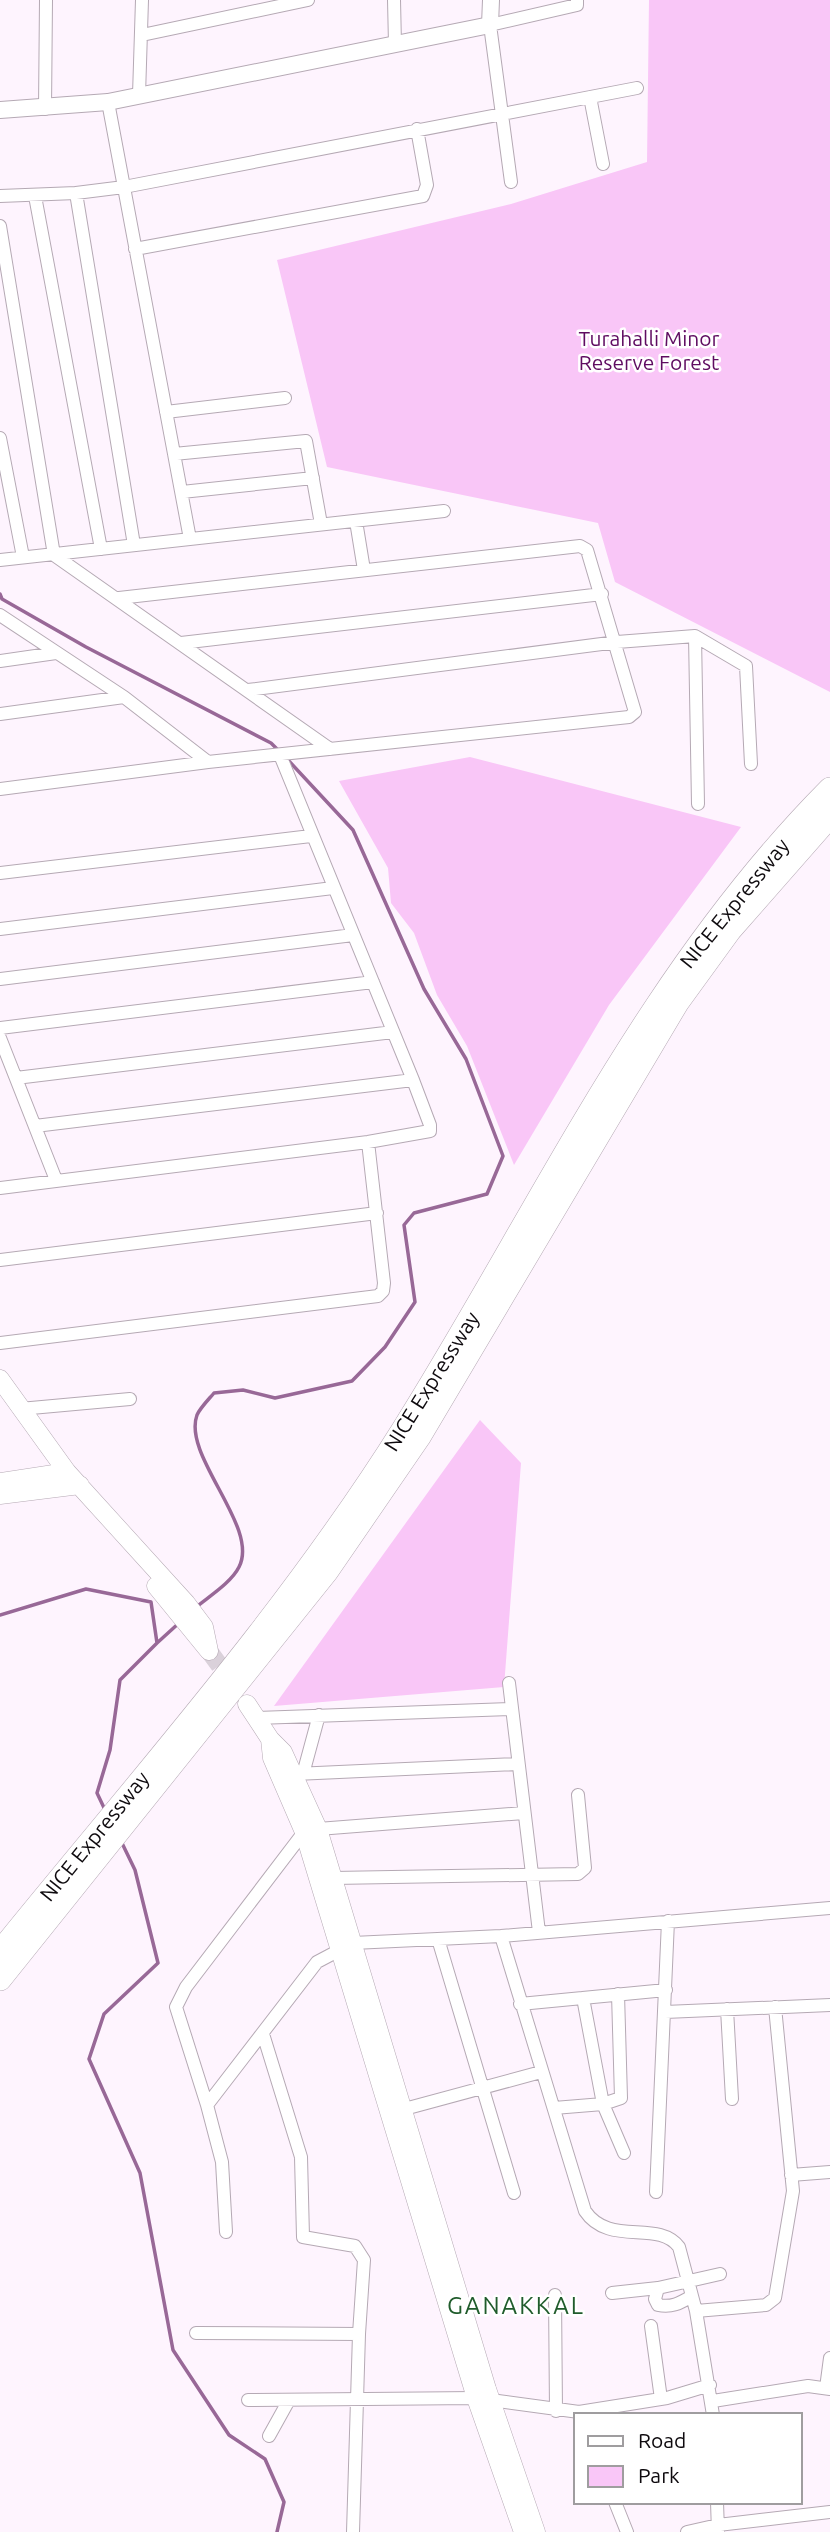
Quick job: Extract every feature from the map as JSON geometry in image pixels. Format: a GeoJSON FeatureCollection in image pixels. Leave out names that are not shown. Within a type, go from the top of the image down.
{"type":"FeatureCollection","features":[{"type":"Feature","properties":{"kind":"highway","name":"NICE Expressway"},"geometry":{"type":"LineString","coordinates":[[121,1815],[346,1515],[403,1429],[661,996],[718,918],[830,789]]}},
{"type":"Feature","properties":{"kind":"highway","name":"NICE Expressway"},"geometry":{"type":"LineString","coordinates":[[0,1979],[100,1841],[327,1572],[419,1437],[677,1003],[730,930],[830,816]]}},
{"type":"Feature","properties":{"kind":"highway","name":"NICE Expressway"},"geometry":{"type":"LineString","coordinates":[[0,1952],[100,1841]]}},
{"type":"Feature","properties":{"kind":"main road"},"geometry":{"type":"LineString","coordinates":[[0,1379],[68,1479]]}},
{"type":"Feature","properties":{"kind":"main road"},"geometry":{"type":"LineString","coordinates":[[0,1398],[198,1630]]}},
{"type":"Feature","properties":{"kind":"main road"},"geometry":{"type":"LineString","coordinates":[[0,1482],[68,1479]]}},
{"type":"Feature","properties":{"kind":"main road"},"geometry":{"type":"LineString","coordinates":[[0,1495],[68,1479]]}},
{"type":"Feature","properties":{"kind":"main road"},"geometry":{"type":"LineString","coordinates":[[252,1711],[270,1740],[283,1752],[299,1774],[311,1831],[523,2532]]}},
{"type":"Feature","properties":{"kind":"main road"},"geometry":{"type":"LineString","coordinates":[[270,1740],[272,1758],[333,1878],[346,1947]]}},
{"type":"Feature","properties":{"kind":"main road"},"geometry":{"type":"LineString","coordinates":[[483,2399],[536,2532]]}},
{"type":"Feature","properties":{"kind":"street"},"geometry":{"type":"LineString","coordinates":[[45,108],[46,0]]}},
{"type":"Feature","properties":{"kind":"street"},"geometry":{"type":"LineString","coordinates":[[139,95],[142,0]]}},
{"type":"Feature","properties":{"kind":"street"},"geometry":{"type":"LineString","coordinates":[[142,35],[246,7],[308,0]]}},
{"type":"Feature","properties":{"kind":"street"},"geometry":{"type":"LineString","coordinates":[[394,0],[395,44]]}},
{"type":"Feature","properties":{"kind":"street"},"geometry":{"type":"LineString","coordinates":[[491,0],[490,25],[510,182]]}},
{"type":"Feature","properties":{"kind":"street"},"geometry":{"type":"LineString","coordinates":[[0,110],[108,102],[490,25],[577,5],[577,0]]}},
{"type":"Feature","properties":{"kind":"street"},"geometry":{"type":"LineString","coordinates":[[0,196],[35,196],[124,187],[637,88]]}},
{"type":"Feature","properties":{"kind":"street"},"geometry":{"type":"LineString","coordinates":[[590,97],[603,164]]}},
{"type":"Feature","properties":{"kind":"street"},"geometry":{"type":"LineString","coordinates":[[108,102],[190,539]]}},
{"type":"Feature","properties":{"kind":"street"},"geometry":{"type":"LineString","coordinates":[[135,249],[423,196],[427,185],[417,129]]}},
{"type":"Feature","properties":{"kind":"street"},"geometry":{"type":"LineString","coordinates":[[76,193],[134,545]]}},
{"type":"Feature","properties":{"kind":"street"},"geometry":{"type":"LineString","coordinates":[[35,196],[101,550]]}},
{"type":"Feature","properties":{"kind":"street"},"geometry":{"type":"LineString","coordinates":[[0,226],[54,555],[119,598],[330,750]]}},
{"type":"Feature","properties":{"kind":"street"},"geometry":{"type":"LineString","coordinates":[[166,412],[285,398]]}},
{"type":"Feature","properties":{"kind":"street"},"geometry":{"type":"LineString","coordinates":[[0,438],[23,557]]}},
{"type":"Feature","properties":{"kind":"street"},"geometry":{"type":"LineString","coordinates":[[174,454],[306,441],[321,524]]}},
{"type":"Feature","properties":{"kind":"street"},"geometry":{"type":"LineString","coordinates":[[182,492],[313,478]]}},
{"type":"Feature","properties":{"kind":"street"},"geometry":{"type":"LineString","coordinates":[[0,560],[444,511]]}},
{"type":"Feature","properties":{"kind":"street"},"geometry":{"type":"LineString","coordinates":[[356,521],[364,570]]}},
{"type":"Feature","properties":{"kind":"street"},"geometry":{"type":"LineString","coordinates":[[0,789],[208,762],[629,717],[635,710],[603,594],[587,550],[580,546],[119,598]]}},
{"type":"Feature","properties":{"kind":"street"},"geometry":{"type":"LineString","coordinates":[[181,643],[603,594]]}},
{"type":"Feature","properties":{"kind":"street"},"geometry":{"type":"LineString","coordinates":[[0,615],[124,697],[208,762]]}},
{"type":"Feature","properties":{"kind":"street"},"geometry":{"type":"LineString","coordinates":[[695,636],[698,804]]}},
{"type":"Feature","properties":{"kind":"street"},"geometry":{"type":"LineString","coordinates":[[248,690],[617,642],[695,636],[746,666],[751,764]]}},
{"type":"Feature","properties":{"kind":"street"},"geometry":{"type":"LineString","coordinates":[[0,661],[56,653]]}},
{"type":"Feature","properties":{"kind":"street"},"geometry":{"type":"LineString","coordinates":[[0,714],[124,697]]}},
{"type":"Feature","properties":{"kind":"street"},"geometry":{"type":"LineString","coordinates":[[0,1188],[368,1142],[430,1131],[413,1080],[279,755]]}},
{"type":"Feature","properties":{"kind":"street"},"geometry":{"type":"LineString","coordinates":[[0,873],[311,836]]}},
{"type":"Feature","properties":{"kind":"street"},"geometry":{"type":"LineString","coordinates":[[0,929],[333,888]]}},
{"type":"Feature","properties":{"kind":"street"},"geometry":{"type":"LineString","coordinates":[[0,979],[353,934]]}},
{"type":"Feature","properties":{"kind":"street"},"geometry":{"type":"LineString","coordinates":[[0,1028],[373,982]]}},
{"type":"Feature","properties":{"kind":"street"},"geometry":{"type":"LineString","coordinates":[[16,1078],[393,1032]]}},
{"type":"Feature","properties":{"kind":"street"},"geometry":{"type":"LineString","coordinates":[[0,1038],[56,1180]]}},
{"type":"Feature","properties":{"kind":"street"},"geometry":{"type":"LineString","coordinates":[[35,1126],[413,1080]]}},
{"type":"Feature","properties":{"kind":"street"},"geometry":{"type":"LineString","coordinates":[[0,1343],[378,1296],[383,1291],[384,1283],[368,1142]]}},
{"type":"Feature","properties":{"kind":"street"},"geometry":{"type":"LineString","coordinates":[[0,1260],[377,1213]]}},
{"type":"Feature","properties":{"kind":"street"},"geometry":{"type":"LineString","coordinates":[[20,1409],[130,1399]]}},
{"type":"Feature","properties":{"kind":"street"},"geometry":{"type":"LineString","coordinates":[[509,1684],[530,1877],[539,1932]]}},
{"type":"Feature","properties":{"kind":"street"},"geometry":{"type":"LineString","coordinates":[[252,1711],[319,1715],[510,1709]]}},
{"type":"Feature","properties":{"kind":"street"},"geometry":{"type":"LineString","coordinates":[[319,1715],[299,1774],[517,1764]]}},
{"type":"Feature","properties":{"kind":"street"},"geometry":{"type":"LineString","coordinates":[[333,1878],[530,1877],[578,1874],[585,1868],[578,1795]]}},
{"type":"Feature","properties":{"kind":"street"},"geometry":{"type":"LineString","coordinates":[[226,2232],[222,2162],[176,2007],[186,1987],[311,1831],[524,1813]]}},
{"type":"Feature","properties":{"kind":"street"},"geometry":{"type":"LineString","coordinates":[[207,2105],[317,1962],[346,1947],[830,1908]]}},
{"type":"Feature","properties":{"kind":"street"},"geometry":{"type":"LineString","coordinates":[[656,2192],[668,1921]]}},
{"type":"Feature","properties":{"kind":"street"},"geometry":{"type":"LineString","coordinates":[[501,1936],[585,2211],[590,2218],[613,2231],[672,2238],[679,2247],[696,2311],[713,2413]]}},
{"type":"Feature","properties":{"kind":"street"},"geometry":{"type":"LineString","coordinates":[[438,1939],[485,2088],[514,2193]]}},
{"type":"Feature","properties":{"kind":"street"},"geometry":{"type":"LineString","coordinates":[[520,2004],[666,1990]]}},
{"type":"Feature","properties":{"kind":"street"},"geometry":{"type":"LineString","coordinates":[[554,2108],[603,2104],[618,2100],[622,2093],[618,1994]]}},
{"type":"Feature","properties":{"kind":"street"},"geometry":{"type":"LineString","coordinates":[[583,1997],[603,2104],[624,2152]]}},
{"type":"Feature","properties":{"kind":"street"},"geometry":{"type":"LineString","coordinates":[[665,2012],[830,2005]]}},
{"type":"Feature","properties":{"kind":"street"},"geometry":{"type":"LineString","coordinates":[[696,2311],[772,2302],[791,2209],[791,2175],[775,2007]]}},
{"type":"Feature","properties":{"kind":"street"},"geometry":{"type":"LineString","coordinates":[[727,2009],[732,2099]]}},
{"type":"Feature","properties":{"kind":"street"},"geometry":{"type":"LineString","coordinates":[[263,2034],[301,2157],[303,2237],[355,2246],[364,2260],[353,2532]]}},
{"type":"Feature","properties":{"kind":"street"},"geometry":{"type":"LineString","coordinates":[[396,2111],[541,2072]]}},
{"type":"Feature","properties":{"kind":"street"},"geometry":{"type":"LineString","coordinates":[[791,2175],[830,2172]]}},
{"type":"Feature","properties":{"kind":"street"},"geometry":{"type":"LineString","coordinates":[[611,2293],[658,2288],[720,2274]]}},
{"type":"Feature","properties":{"kind":"street"},"geometry":{"type":"LineString","coordinates":[[658,2288],[655,2299],[658,2305],[674,2306],[692,2296]]}},
{"type":"Feature","properties":{"kind":"street"},"geometry":{"type":"LineString","coordinates":[[555,2295],[556,2411]]}},
{"type":"Feature","properties":{"kind":"street"},"geometry":{"type":"LineString","coordinates":[[651,2326],[661,2399]]}},
{"type":"Feature","properties":{"kind":"street"},"geometry":{"type":"LineString","coordinates":[[196,2333],[359,2334]]}},
{"type":"Feature","properties":{"kind":"street"},"geometry":{"type":"LineString","coordinates":[[713,2401],[807,2386],[828,2389],[830,2358]]}},
{"type":"Feature","properties":{"kind":"street"},"geometry":{"type":"LineString","coordinates":[[248,2400],[483,2399],[580,2413],[661,2399],[710,2385]]}},
{"type":"Feature","properties":{"kind":"street"},"geometry":{"type":"LineString","coordinates":[[269,2436],[289,2400]]}},
{"type":"Feature","properties":{"kind":"street"},"geometry":{"type":"LineString","coordinates":[[616,2504],[627,2532]]}},
{"type":"Feature","properties":{"kind":"street"},"geometry":{"type":"LineString","coordinates":[[717,2504],[718,2529]]}},
{"type":"Feature","properties":{"kind":"street"},"geometry":{"type":"LineString","coordinates":[[687,2532],[830,2512]]}},
{"type":"Feature","properties":{"kind":"green space","name":"Turahalli Minor Reserve Forest"},"geometry":{"type":"Polygon","coordinates":[[[649,0],[830,0],[830,692],[615,582],[598,523],[327,467],[277,260],[511,204],[647,162],[649,0]]]}},
{"type":"Feature","properties":{"kind":"green space"},"geometry":{"type":"Polygon","coordinates":[[[470,757],[741,827],[609,1005],[514,1165],[467,1046],[437,995],[414,933],[391,903],[388,868],[339,781],[470,757]]]}},
{"type":"Feature","properties":{"kind":"green space"},"geometry":{"type":"Polygon","coordinates":[[[480,1420],[521,1463],[504,1687],[274,1706],[480,1420]]]}},
{"type":"Feature","properties":{"kind":"waterway"},"geometry":{"type":"LineString","coordinates":[[0,594],[2,599],[86,647],[271,743],[278,750]]}},
{"type":"Feature","properties":{"kind":"waterway"},"geometry":{"type":"LineString","coordinates":[[195,1608],[235,1573],[243,1551],[231,1512],[200,1450],[195,1432],[200,1409],[214,1393],[243,1390],[275,1398],[352,1381],[385,1347],[415,1302],[404,1225],[414,1213],[487,1194],[503,1156],[466,1059],[424,989],[353,830],[288,760]]}},
{"type":"Feature","properties":{"kind":"waterway"},"geometry":{"type":"LineString","coordinates":[[0,1615],[86,1589],[151,1602],[157,1643],[120,1680],[110,1750],[97,1793],[106,1812]]}},
{"type":"Feature","properties":{"kind":"waterway"},"geometry":{"type":"LineString","coordinates":[[157,1643],[179,1623]]}},
{"type":"Feature","properties":{"kind":"waterway"},"geometry":{"type":"LineString","coordinates":[[121,1841],[135,1870],[158,1963],[104,2014],[89,2059],[140,2173],[173,2350],[229,2435],[265,2459],[284,2502],[277,2532]]}},
{"type":"Feature","properties":{"kind":"tunnel"},"geometry":{"type":"LineString","coordinates":[[209,1651],[233,1684]]}},
{"type":"Feature","properties":{"kind":"district","name":"GANAKKAL"},"geometry":{"type":"Point","coordinates":[516,2305]}}]}
